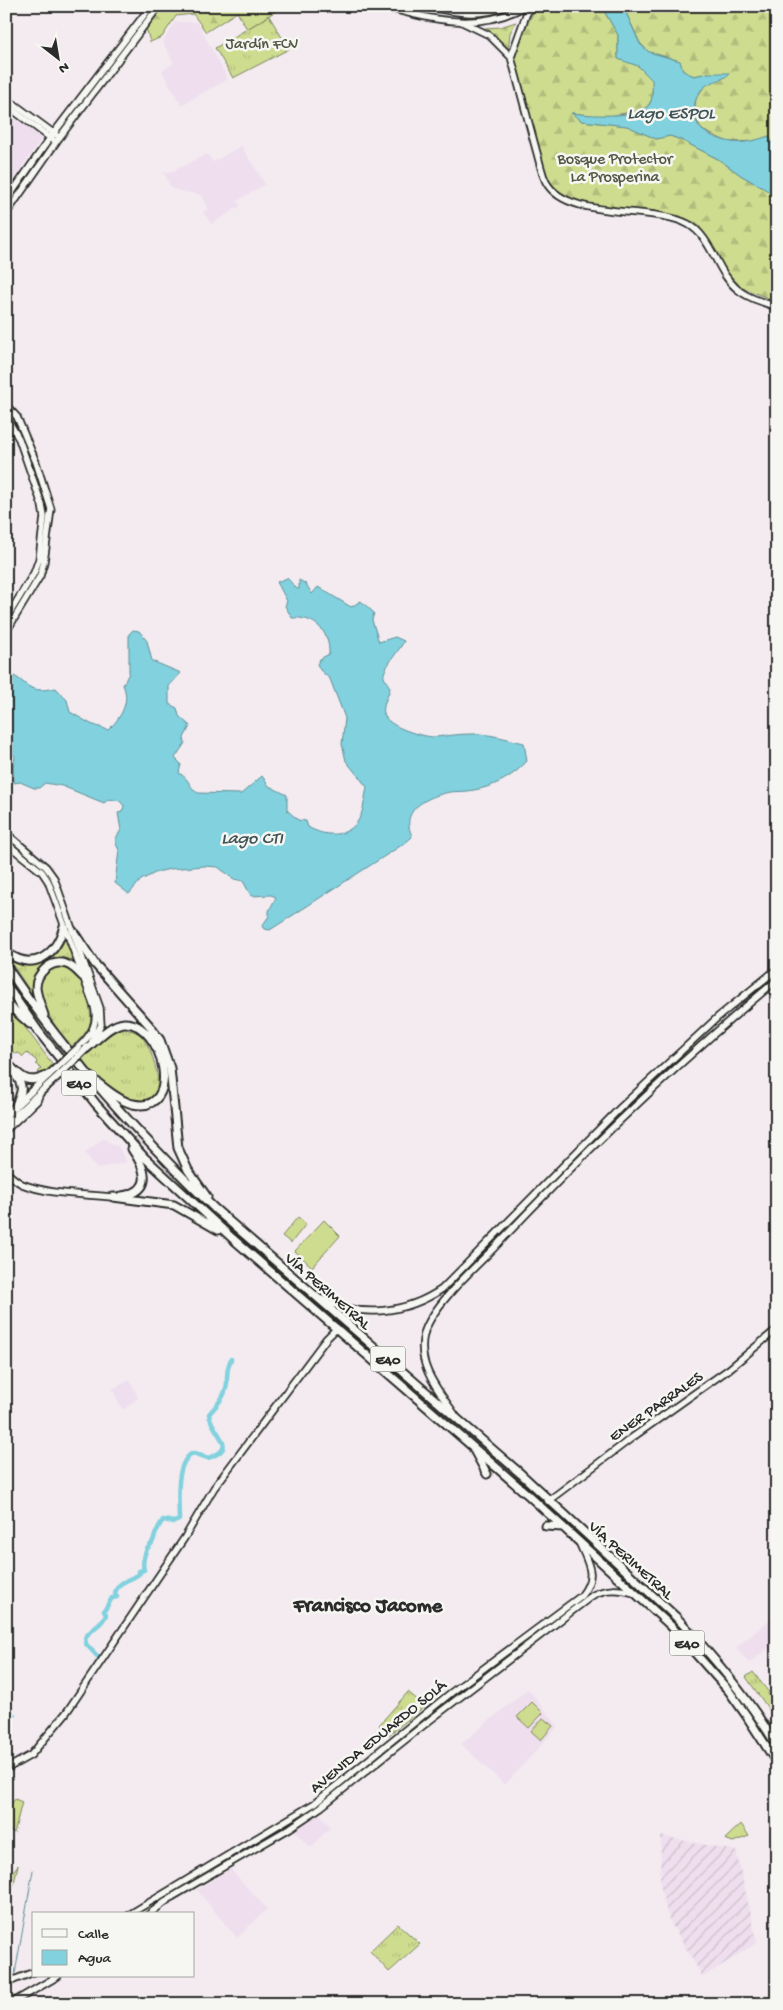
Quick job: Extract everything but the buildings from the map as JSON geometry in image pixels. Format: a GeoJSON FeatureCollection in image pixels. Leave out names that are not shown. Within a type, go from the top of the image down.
{"type":"FeatureCollection","features":[{"type":"Feature","properties":{"kind":"highway"},"geometry":{"type":"LineString","coordinates":[[6,952],[24,960],[41,958],[51,952],[58,945],[64,916]]}},
{"type":"Feature","properties":{"kind":"highway"},"geometry":{"type":"LineString","coordinates":[[73,931],[92,960],[152,1028],[160,1040],[170,1068],[176,1137],[180,1152],[188,1170],[216,1209]]}},
{"type":"Feature","properties":{"kind":"highway"},"geometry":{"type":"LineString","coordinates":[[54,1035],[39,1002],[36,987],[38,978],[47,967],[60,963],[71,966],[82,976]]}},
{"type":"Feature","properties":{"kind":"highway","name":"VÍA PERIMETRAL"},"geometry":{"type":"LineString","coordinates":[[6,966],[54,1035],[137,1131],[216,1209],[520,1474],[642,1586],[700,1642],[753,1709],[777,1746]]}},
{"type":"Feature","properties":{"kind":"highway","name":"VÍA PERIMETRAL"},"geometry":{"type":"LineString","coordinates":[[6,985],[39,1032],[96,1104],[168,1180],[637,1594],[684,1640],[729,1692],[777,1763]]}},
{"type":"Feature","properties":{"kind":"highway"},"geometry":{"type":"LineString","coordinates":[[6,1003],[39,1032]]}},
{"type":"Feature","properties":{"kind":"highway"},"geometry":{"type":"LineString","coordinates":[[83,1048],[115,1026],[126,1023],[135,1026],[148,1035],[163,1067],[164,1079],[162,1090],[156,1098],[138,1105],[123,1100],[90,1078]]}},
{"type":"Feature","properties":{"kind":"highway"},"geometry":{"type":"LineString","coordinates":[[6,1062],[18,1074],[30,1081],[38,1080],[48,1075]]}},
{"type":"Feature","properties":{"kind":"highway"},"geometry":{"type":"LineString","coordinates":[[6,1067],[22,1085],[21,1095],[9,1111]]}},
{"type":"Feature","properties":{"kind":"highway"},"geometry":{"type":"LineString","coordinates":[[113,1197],[128,1195],[139,1190],[143,1185],[145,1176],[142,1164],[121,1132]]}},
{"type":"Feature","properties":{"kind":"highway"},"geometry":{"type":"LineString","coordinates":[[113,1197],[174,1205],[232,1238]]}},
{"type":"Feature","properties":{"kind":"highway"},"geometry":{"type":"LineString","coordinates":[[471,1446],[487,1474]]}},
{"type":"Feature","properties":{"kind":"highway"},"geometry":{"type":"LineString","coordinates":[[546,1526],[563,1527]]}},
{"type":"Feature","properties":{"kind":"main road"},"geometry":{"type":"LineString","coordinates":[[6,1124],[41,1091],[56,1072],[83,1048]]}},
{"type":"Feature","properties":{"kind":"main road"},"geometry":{"type":"LineString","coordinates":[[9,1111],[48,1075],[56,1072]]}},
{"type":"Feature","properties":{"kind":"street"},"geometry":{"type":"LineString","coordinates":[[6,201],[52,136],[151,6]]}},
{"type":"Feature","properties":{"kind":"street"},"geometry":{"type":"LineString","coordinates":[[6,214],[58,140],[159,6]]}},
{"type":"Feature","properties":{"kind":"street"},"geometry":{"type":"LineString","coordinates":[[382,6],[444,19],[476,23],[503,17],[525,6]]}},
{"type":"Feature","properties":{"kind":"street"},"geometry":{"type":"LineString","coordinates":[[426,6],[464,14],[482,13],[506,6]]}},
{"type":"Feature","properties":{"kind":"street"},"geometry":{"type":"LineString","coordinates":[[511,57],[526,14],[531,6]]}},
{"type":"Feature","properties":{"kind":"street"},"geometry":{"type":"LineString","coordinates":[[444,19],[447,11]]}},
{"type":"Feature","properties":{"kind":"street"},"geometry":{"type":"LineString","coordinates":[[462,22],[489,35],[511,57],[546,184],[559,195],[584,206],[674,218],[689,224],[701,235],[723,272],[736,289],[777,307]]}},
{"type":"Feature","properties":{"kind":"street"},"geometry":{"type":"LineString","coordinates":[[6,98],[10,105],[58,140]]}},
{"type":"Feature","properties":{"kind":"street"},"geometry":{"type":"LineString","coordinates":[[6,405],[17,418],[36,462],[51,509],[44,562],[40,576],[6,632]]}},
{"type":"Feature","properties":{"kind":"street"},"geometry":{"type":"LineString","coordinates":[[6,417],[19,439],[42,505],[44,517],[39,559],[34,573],[6,619]]}},
{"type":"Feature","properties":{"kind":"street"},"geometry":{"type":"LineString","coordinates":[[6,833],[46,867],[54,878],[56,891],[96,1017],[92,1031],[83,1048]]}},
{"type":"Feature","properties":{"kind":"street"},"geometry":{"type":"LineString","coordinates":[[6,843],[42,872],[56,891]]}},
{"type":"Feature","properties":{"kind":"street"},"geometry":{"type":"LineString","coordinates":[[64,916],[73,931],[101,1014],[98,1032],[83,1048]]}},
{"type":"Feature","properties":{"kind":"street"},"geometry":{"type":"LineString","coordinates":[[309,1291],[331,1304],[375,1311],[406,1307],[425,1300],[450,1283],[546,1181],[621,1107],[740,999],[777,969]]}},
{"type":"Feature","properties":{"kind":"street"},"geometry":{"type":"LineString","coordinates":[[461,1424],[425,1366],[422,1350],[424,1333],[436,1310],[552,1186],[627,1113],[745,1006],[777,980]]}},
{"type":"Feature","properties":{"kind":"street"},"geometry":{"type":"LineString","coordinates":[[6,1130],[37,1101],[41,1091]]}},
{"type":"Feature","properties":{"kind":"street"},"geometry":{"type":"LineString","coordinates":[[6,1172],[22,1184],[34,1187],[65,1193],[113,1197]]}},
{"type":"Feature","properties":{"kind":"street"},"geometry":{"type":"LineString","coordinates":[[521,1207],[527,1213]]}},
{"type":"Feature","properties":{"kind":"street"},"geometry":{"type":"LineString","coordinates":[[6,1769],[31,1755],[66,1713],[237,1461],[291,1391],[326,1340],[337,1328]]}},
{"type":"Feature","properties":{"kind":"street","name":"ENER PARRALES"},"geometry":{"type":"LineString","coordinates":[[548,1501],[729,1369],[777,1329]]}},
{"type":"Feature","properties":{"kind":"street","name":"AVENIDA EDUARDO SOLÁ"},"geometry":{"type":"LineString","coordinates":[[133,1912],[311,1806],[452,1692],[573,1602],[587,1588],[590,1579],[590,1570],[578,1540]]}},
{"type":"Feature","properties":{"kind":"street","name":"AVENIDA EDUARDO SOLÁ"},"geometry":{"type":"LineString","coordinates":[[152,1912],[172,1897],[290,1828],[321,1807],[457,1699],[593,1596],[602,1591],[615,1589],[637,1594]]}},
{"type":"Feature","properties":{"kind":"street"},"geometry":{"type":"LineString","coordinates":[[452,1692],[457,1699]]}},
{"type":"Feature","properties":{"kind":"street"},"geometry":{"type":"LineString","coordinates":[[6,1983],[32,1973]]}},
{"type":"Feature","properties":{"kind":"street"},"geometry":{"type":"LineString","coordinates":[[10,2004],[55,1978]]}},
{"type":"Feature","properties":{"kind":"shaded area"},"geometry":{"type":"Polygon","coordinates":[[[175,22],[197,22],[228,79],[181,105],[162,71],[174,63],[163,42],[175,22]]]}},
{"type":"Feature","properties":{"kind":"shaded area"},"geometry":{"type":"Polygon","coordinates":[[[6,112],[42,138],[6,189],[6,112]]]}},
{"type":"Feature","properties":{"kind":"shaded area"},"geometry":{"type":"Polygon","coordinates":[[[241,146],[265,184],[237,201],[240,206],[211,224],[203,212],[209,209],[201,195],[172,189],[164,173],[174,171],[205,155],[208,155],[213,162],[241,146]]]}},
{"type":"Feature","properties":{"kind":"shaded area"},"geometry":{"type":"Polygon","coordinates":[[[104,1138],[111,1144],[118,1146],[126,1162],[97,1169],[85,1153],[104,1138]]]}},
{"type":"Feature","properties":{"kind":"shaded area"},"geometry":{"type":"Polygon","coordinates":[[[130,1380],[138,1398],[123,1410],[112,1389],[130,1380]]]}},
{"type":"Feature","properties":{"kind":"shaded area"},"geometry":{"type":"Polygon","coordinates":[[[773,1617],[777,1622],[777,1642],[749,1663],[736,1648],[773,1617]]]}},
{"type":"Feature","properties":{"kind":"shaded area"},"geometry":{"type":"Polygon","coordinates":[[[528,1689],[558,1726],[505,1785],[461,1744],[528,1689]]]}},
{"type":"Feature","properties":{"kind":"shaded area"},"geometry":{"type":"Polygon","coordinates":[[[317,1814],[321,1815],[330,1827],[312,1847],[304,1842],[294,1829],[317,1814]]]}},
{"type":"Feature","properties":{"kind":"shaded area"},"geometry":{"type":"Polygon","coordinates":[[[661,1836],[736,1851],[757,1941],[703,1977],[669,1920],[660,1885],[661,1836]]]}},
{"type":"Feature","properties":{"kind":"shaded area"},"geometry":{"type":"Polygon","coordinates":[[[230,1869],[267,1909],[237,1938],[197,1890],[230,1869]]]}},
{"type":"Feature","properties":{"kind":"green space"},"geometry":{"type":"Polygon","coordinates":[[[162,6],[273,6],[276,11],[247,29],[237,12],[206,32],[193,14],[176,16],[162,37],[150,42],[146,28],[162,6]]]}},
{"type":"Feature","properties":{"kind":"green space","name":"Bosque Protector La Prosperina"},"geometry":{"type":"Polygon","coordinates":[[[539,6],[601,6],[618,35],[618,58],[638,66],[653,80],[652,99],[648,106],[642,110],[604,117],[572,113],[582,121],[628,126],[656,139],[670,136],[681,140],[718,159],[742,176],[777,195],[777,302],[741,287],[728,273],[697,223],[655,211],[616,209],[572,202],[546,184],[515,58],[525,29],[539,6]]]}},
{"type":"Feature","properties":{"kind":"green space","name":"Bosque Protector La Prosperina"},"geometry":{"type":"Polygon","coordinates":[[[623,6],[777,6],[777,116],[774,116],[777,123],[777,156],[769,136],[756,141],[728,142],[702,130],[694,115],[696,98],[707,83],[725,77],[708,73],[694,76],[682,71],[680,61],[649,52],[640,43],[623,6]]]}},
{"type":"Feature","properties":{"kind":"green space","name":"Jardín FCV"},"geometry":{"type":"Polygon","coordinates":[[[269,16],[289,49],[233,78],[215,48],[269,16]]]}},
{"type":"Feature","properties":{"kind":"green space"},"geometry":{"type":"Polygon","coordinates":[[[516,22],[510,33],[508,51],[485,28],[500,27],[516,22]]]}},
{"type":"Feature","properties":{"kind":"green space"},"geometry":{"type":"Polygon","coordinates":[[[66,937],[78,967],[60,962],[37,976],[36,1000],[10,961],[29,965],[44,963],[51,959],[62,946],[66,937]]]}},
{"type":"Feature","properties":{"kind":"green space"},"geometry":{"type":"Polygon","coordinates":[[[54,967],[69,970],[77,975],[89,1003],[91,1018],[89,1027],[83,1036],[71,1047],[57,1029],[44,1006],[40,994],[40,983],[44,974],[54,967]]]}},
{"type":"Feature","properties":{"kind":"green space"},"geometry":{"type":"Polygon","coordinates":[[[6,1007],[15,1014],[54,1066],[42,1075],[38,1072],[41,1069],[36,1064],[37,1061],[27,1053],[23,1057],[19,1053],[16,1054],[6,1046],[6,1007]]]}},
{"type":"Feature","properties":{"kind":"green space"},"geometry":{"type":"Polygon","coordinates":[[[120,1029],[130,1030],[139,1034],[144,1039],[151,1053],[158,1079],[159,1093],[146,1101],[133,1101],[116,1093],[93,1073],[82,1059],[104,1038],[120,1029]]]}},
{"type":"Feature","properties":{"kind":"green space"},"geometry":{"type":"Polygon","coordinates":[[[298,1217],[306,1224],[291,1243],[282,1236],[298,1217]]]}},
{"type":"Feature","properties":{"kind":"green space"},"geometry":{"type":"Polygon","coordinates":[[[324,1220],[340,1236],[312,1267],[295,1251],[324,1220]]]}},
{"type":"Feature","properties":{"kind":"green space"},"geometry":{"type":"Polygon","coordinates":[[[753,1672],[777,1703],[777,1717],[775,1718],[746,1677],[753,1672]]]}},
{"type":"Feature","properties":{"kind":"green space"},"geometry":{"type":"Polygon","coordinates":[[[408,1692],[425,1706],[389,1735],[379,1725],[408,1692]]]}},
{"type":"Feature","properties":{"kind":"green space"},"geometry":{"type":"Polygon","coordinates":[[[532,1702],[543,1713],[529,1728],[517,1717],[532,1702]]]}},
{"type":"Feature","properties":{"kind":"green space"},"geometry":{"type":"Polygon","coordinates":[[[543,1718],[553,1726],[541,1740],[531,1731],[543,1718]]]}},
{"type":"Feature","properties":{"kind":"green space"},"geometry":{"type":"Polygon","coordinates":[[[15,1799],[22,1802],[14,1833],[6,1828],[6,1811],[15,1799]]]}},
{"type":"Feature","properties":{"kind":"green space"},"geometry":{"type":"Polygon","coordinates":[[[741,1824],[749,1836],[733,1842],[725,1839],[741,1824]]]}},
{"type":"Feature","properties":{"kind":"green space"},"geometry":{"type":"Polygon","coordinates":[[[18,1865],[8,1910],[6,1909],[6,1881],[18,1865]]]}},
{"type":"Feature","properties":{"kind":"green space"},"geometry":{"type":"Polygon","coordinates":[[[398,1924],[420,1944],[389,1972],[370,1951],[398,1924]]]}},
{"type":"Feature","properties":{"kind":"water","name":"Lago ESPOL"},"geometry":{"type":"Polygon","coordinates":[[[601,6],[623,6],[640,44],[649,52],[680,61],[683,71],[694,76],[708,73],[730,73],[726,77],[708,84],[697,97],[695,114],[697,123],[707,133],[732,142],[748,142],[769,136],[777,156],[777,196],[742,176],[718,159],[681,140],[670,136],[656,139],[627,126],[582,121],[571,113],[611,115],[633,113],[648,106],[651,101],[652,80],[638,66],[618,59],[618,35],[601,6]]]}},
{"type":"Feature","properties":{"kind":"water","name":"Lago CTI"},"geometry":{"type":"Polygon","coordinates":[[[287,578],[297,589],[299,589],[299,580],[306,584],[312,594],[318,587],[351,607],[361,601],[374,613],[372,620],[379,642],[395,637],[404,641],[388,664],[384,674],[390,688],[384,704],[384,714],[392,723],[398,727],[429,737],[484,734],[524,743],[527,761],[510,776],[481,789],[444,793],[422,802],[412,812],[409,819],[412,837],[405,843],[270,930],[264,929],[262,926],[269,916],[269,911],[276,897],[271,895],[251,896],[243,881],[234,879],[218,867],[204,866],[157,872],[141,880],[129,894],[115,883],[119,850],[116,838],[121,830],[118,813],[122,812],[124,806],[120,801],[109,799],[104,803],[62,786],[45,783],[39,788],[34,788],[20,782],[14,783],[13,767],[15,756],[6,747],[6,675],[18,678],[31,688],[43,690],[56,688],[67,700],[70,712],[91,724],[108,730],[117,721],[125,704],[126,698],[123,685],[129,673],[129,634],[133,630],[139,631],[147,641],[152,661],[181,673],[169,686],[169,704],[177,708],[179,716],[190,726],[184,738],[185,743],[175,758],[181,764],[179,773],[186,778],[195,791],[198,793],[241,794],[262,776],[269,786],[287,795],[287,810],[298,820],[306,821],[308,827],[315,831],[330,834],[345,832],[357,823],[361,815],[367,787],[346,761],[342,744],[345,718],[330,679],[320,670],[317,664],[320,659],[329,654],[327,638],[314,622],[292,618],[285,606],[287,601],[277,582],[287,578]]]}},
{"type":"Feature","properties":{"kind":"waterway"},"geometry":{"type":"LineString","coordinates":[[98,1657],[86,1644],[85,1638],[104,1619],[106,1615],[104,1611],[112,1598],[117,1597],[115,1593],[119,1586],[136,1576],[140,1573],[139,1571],[144,1570],[143,1562],[147,1548],[152,1543],[157,1529],[163,1520],[174,1522],[179,1520],[178,1493],[180,1473],[187,1458],[193,1453],[208,1458],[218,1454],[223,1449],[224,1445],[209,1414],[225,1392],[231,1359]]}},
{"type":"Feature","properties":{"kind":"waterway"},"geometry":{"type":"LineString","coordinates":[[6,1714],[14,1715]]}},
{"type":"Feature","properties":{"kind":"waterway"},"geometry":{"type":"LineString","coordinates":[[15,1974],[33,1870]]}},
{"type":"Feature","properties":{"kind":"district","name":"Francisco Jacome"},"geometry":{"type":"Point","coordinates":[368,1604]}}]}
